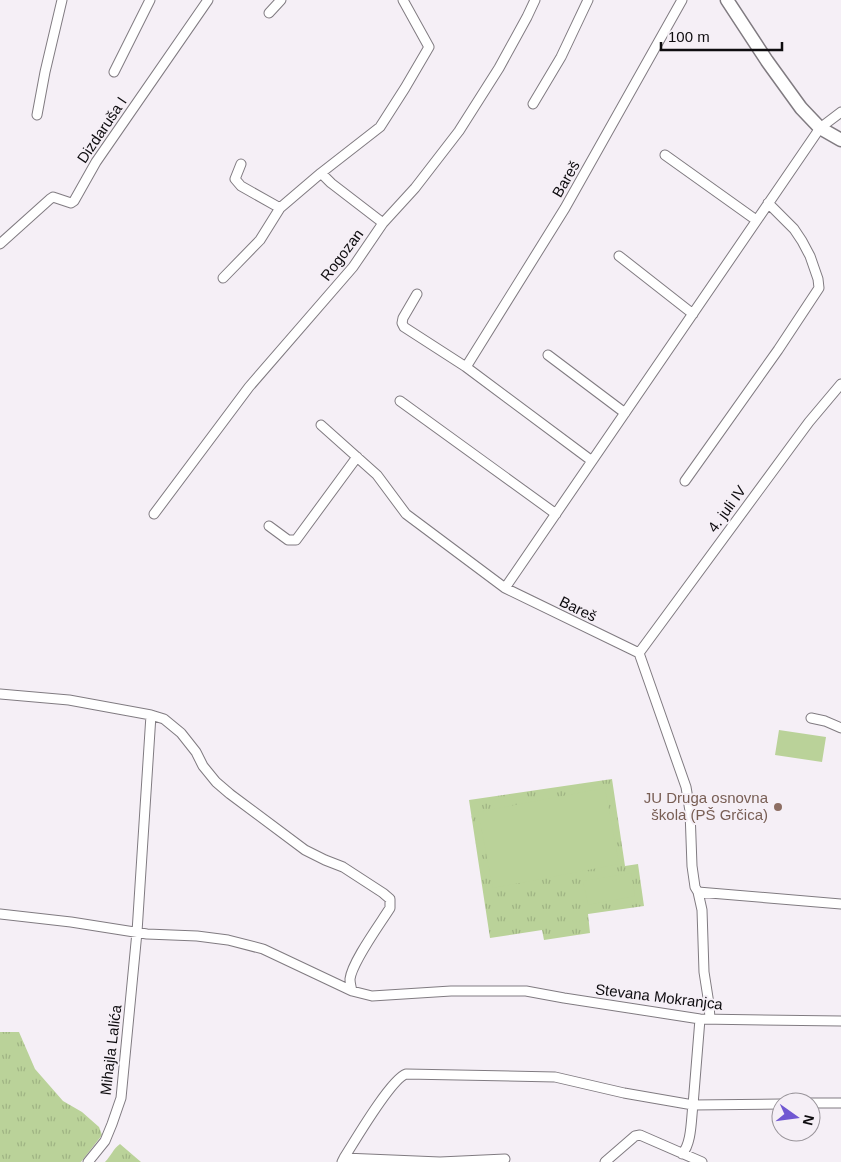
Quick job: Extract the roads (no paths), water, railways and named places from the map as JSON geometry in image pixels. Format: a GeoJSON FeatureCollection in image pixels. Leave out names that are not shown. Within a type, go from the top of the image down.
{"type":"FeatureCollection","features":[{"type":"Feature","properties":{"kind":"street"},"geometry":{"type":"LineString","coordinates":[[37,115],[44,72],[62,0]]}},
{"type":"Feature","properties":{"kind":"street"},"geometry":{"type":"LineString","coordinates":[[114,72],[150,0]]}},
{"type":"Feature","properties":{"kind":"street","name":"Dizdaruša I"},"geometry":{"type":"LineString","coordinates":[[0,244],[50,199],[53,198],[70,203],[74,201],[96,162],[208,0]]}},
{"type":"Feature","properties":{"kind":"street"},"geometry":{"type":"LineString","coordinates":[[269,14],[281,0]]}},
{"type":"Feature","properties":{"kind":"street"},"geometry":{"type":"LineString","coordinates":[[224,278],[260,240],[280,208],[380,127],[429,47],[403,0]]}},
{"type":"Feature","properties":{"kind":"street","name":"Rogozan"},"geometry":{"type":"LineString","coordinates":[[154,514],[249,387],[353,267],[383,223],[415,188],[459,131],[500,68],[535,0]]}},
{"type":"Feature","properties":{"kind":"street"},"geometry":{"type":"LineString","coordinates":[[534,104],[561,57],[588,0]]}},
{"type":"Feature","properties":{"kind":"street","name":"Bareš"},"geometry":{"type":"LineString","coordinates":[[466,367],[565,208],[682,0]]}},
{"type":"Feature","properties":{"kind":"street"},"geometry":{"type":"LineString","coordinates":[[727,0],[801,108],[820,128],[841,140]]}},
{"type":"Feature","properties":{"kind":"street"},"geometry":{"type":"LineString","coordinates":[[505,588],[820,128],[841,112]]}},
{"type":"Feature","properties":{"kind":"street"},"geometry":{"type":"LineString","coordinates":[[665,155],[756,220]]}},
{"type":"Feature","properties":{"kind":"street"},"geometry":{"type":"LineString","coordinates":[[241,164],[235,179],[241,186],[280,208]]}},
{"type":"Feature","properties":{"kind":"street"},"geometry":{"type":"LineString","coordinates":[[321,173],[331,183],[383,223]]}},
{"type":"Feature","properties":{"kind":"street"},"geometry":{"type":"LineString","coordinates":[[685,481],[778,350],[819,288],[818,278],[802,241],[794,228],[768,203]]}},
{"type":"Feature","properties":{"kind":"street"},"geometry":{"type":"LineString","coordinates":[[620,256],[693,314]]}},
{"type":"Feature","properties":{"kind":"street"},"geometry":{"type":"LineString","coordinates":[[417,294],[403,318],[402,323],[404,327],[466,367],[592,461]]}},
{"type":"Feature","properties":{"kind":"street"},"geometry":{"type":"LineString","coordinates":[[548,355],[625,413]]}},
{"type":"Feature","properties":{"kind":"street","name":"4. juli IV"},"geometry":{"type":"LineString","coordinates":[[639,653],[809,422],[841,384]]}},
{"type":"Feature","properties":{"kind":"street"},"geometry":{"type":"LineString","coordinates":[[400,401],[556,514]]}},
{"type":"Feature","properties":{"kind":"street","name":"Bareš"},"geometry":{"type":"LineString","coordinates":[[321,425],[377,475],[406,514],[505,588],[639,653]]}},
{"type":"Feature","properties":{"kind":"street"},"geometry":{"type":"LineString","coordinates":[[269,526],[288,540],[296,540],[356,457]]}},
{"type":"Feature","properties":{"kind":"street"},"geometry":{"type":"LineString","coordinates":[[639,653],[686,788],[690,811],[692,866],[695,887],[702,910],[704,972],[710,1004],[705,1019],[689,1143],[682,1154]]}},
{"type":"Feature","properties":{"kind":"street"},"geometry":{"type":"LineString","coordinates":[[0,694],[70,700],[164,719],[181,733],[196,752],[203,766],[216,782],[230,794],[305,850],[343,867],[383,893],[390,899],[390,908],[352,970],[350,980],[352,991]]}},
{"type":"Feature","properties":{"kind":"street","name":"Mihajla Lalića"},"geometry":{"type":"LineString","coordinates":[[88,1162],[104,1141],[121,1098],[137,932],[151,715]]}},
{"type":"Feature","properties":{"kind":"street"},"geometry":{"type":"LineString","coordinates":[[811,718],[825,721],[841,728]]}},
{"type":"Feature","properties":{"kind":"street"},"geometry":{"type":"LineString","coordinates":[[698,892],[841,904]]}},
{"type":"Feature","properties":{"kind":"street","name":"Stevana Mokranjca"},"geometry":{"type":"LineString","coordinates":[[0,914],[70,922],[147,934],[197,936],[252,945],[352,991],[372,996],[451,991],[526,991],[705,1019],[841,1021]]}},
{"type":"Feature","properties":{"kind":"street"},"geometry":{"type":"LineString","coordinates":[[505,1159],[440,1162],[343,1160],[391,1087],[399,1078],[406,1074],[555,1077],[624,1093],[693,1105],[771,1104]]}},
{"type":"Feature","properties":{"kind":"street"},"geometry":{"type":"LineString","coordinates":[[821,1103],[841,1103]]}},
{"type":"Feature","properties":{"kind":"street"},"geometry":{"type":"LineString","coordinates":[[605,1162],[638,1135],[646,1136],[702,1162]]}},
{"type":"Feature","properties":{"kind":"place","name":"JU Druga osnovna škola (PŠ Grčica)"},"geometry":{"type":"Point","coordinates":[778,807]}}]}
